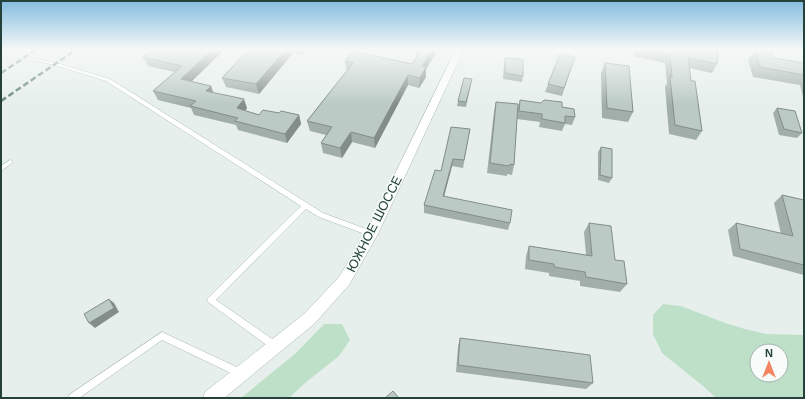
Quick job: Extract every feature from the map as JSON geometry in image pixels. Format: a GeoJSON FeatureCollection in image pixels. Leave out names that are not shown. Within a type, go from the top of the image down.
{"type":"FeatureCollection","features":[{"type":"Feature","properties":{"kind":"street","name":"ЮЖНОЕ ШОССЕ"},"geometry":{"type":"LineString","coordinates":[[211,398],[309,319],[344,281],[372,234],[451,68]]}},
{"type":"Feature","properties":{"kind":"lane"},"geometry":{"type":"LineString","coordinates":[[67,68],[108,80],[321,215],[372,234]]}},
{"type":"Feature","properties":{"kind":"lane"},"geometry":{"type":"LineString","coordinates":[[1,169],[10,162]]}},
{"type":"Feature","properties":{"kind":"lane"},"geometry":{"type":"LineString","coordinates":[[275,346],[212,300],[306,205]]}},
{"type":"Feature","properties":{"kind":"lane"},"geometry":{"type":"LineString","coordinates":[[72,398],[162,336],[241,374]]}},
{"type":"Feature","properties":{"kind":"green space"},"geometry":{"type":"Polygon","coordinates":[[[663,304],[681,306],[725,323],[766,334],[804,335],[804,398],[716,398],[662,353],[653,334],[653,315],[663,304]]]}},
{"type":"Feature","properties":{"kind":"green space"},"geometry":{"type":"Polygon","coordinates":[[[324,324],[342,324],[350,340],[339,356],[289,398],[241,398],[296,353],[324,324]]]}},
{"type":"Feature","properties":{"kind":"building"},"geometry":{"type":"Polygon","coordinates":[[[180,68],[193,68],[181,79],[211,86],[206,91],[244,99],[237,108],[259,115],[263,110],[279,113],[281,111],[299,115],[285,134],[235,121],[238,118],[190,106],[196,101],[153,91],[180,68]]]}},
{"type":"Feature","properties":{"kind":"building"},"geometry":{"type":"Polygon","coordinates":[[[232,68],[270,68],[256,84],[222,78],[232,68]]]}},
{"type":"Feature","properties":{"kind":"building"},"geometry":{"type":"Polygon","coordinates":[[[349,68],[426,68],[420,78],[408,75],[374,138],[351,132],[340,148],[321,143],[332,127],[307,121],[349,68]]]}},
{"type":"Feature","properties":{"kind":"building"},"geometry":{"type":"Polygon","coordinates":[[[505,68],[523,68],[523,76],[505,73],[505,68]]]}},
{"type":"Feature","properties":{"kind":"building"},"geometry":{"type":"Polygon","coordinates":[[[555,68],[571,68],[564,88],[548,84],[555,68]]]}},
{"type":"Feature","properties":{"kind":"building"},"geometry":{"type":"Polygon","coordinates":[[[605,68],[629,68],[633,112],[607,108],[605,68]]]}},
{"type":"Feature","properties":{"kind":"building"},"geometry":{"type":"Polygon","coordinates":[[[671,68],[689,68],[691,81],[695,81],[702,131],[675,125],[670,77],[672,77],[671,68]]]}},
{"type":"Feature","properties":{"kind":"building"},"geometry":{"type":"Polygon","coordinates":[[[763,68],[804,68],[804,75],[763,68]]]}},
{"type":"Feature","properties":{"kind":"building"},"geometry":{"type":"Polygon","coordinates":[[[464,78],[472,79],[466,102],[458,101],[464,78]]]}},
{"type":"Feature","properties":{"kind":"building"},"geometry":{"type":"Polygon","coordinates":[[[520,100],[541,103],[544,100],[562,102],[562,107],[574,109],[575,117],[565,116],[565,123],[542,119],[542,114],[519,111],[520,100]]]}},
{"type":"Feature","properties":{"kind":"building"},"geometry":{"type":"Polygon","coordinates":[[[496,102],[518,104],[514,165],[510,164],[509,166],[490,163],[496,102]]]}},
{"type":"Feature","properties":{"kind":"building"},"geometry":{"type":"Polygon","coordinates":[[[777,108],[795,111],[802,133],[784,129],[777,108]]]}},
{"type":"Feature","properties":{"kind":"building"},"geometry":{"type":"Polygon","coordinates":[[[451,127],[470,129],[464,160],[453,159],[443,196],[512,210],[510,223],[424,205],[435,170],[441,171],[451,127]]]}},
{"type":"Feature","properties":{"kind":"building"},"geometry":{"type":"Polygon","coordinates":[[[601,147],[612,149],[612,178],[600,175],[601,147]]]}},
{"type":"Feature","properties":{"kind":"building"},"geometry":{"type":"Polygon","coordinates":[[[782,195],[804,200],[804,265],[740,249],[736,223],[793,236],[782,195]]]}},
{"type":"Feature","properties":{"kind":"building"},"geometry":{"type":"Polygon","coordinates":[[[589,223],[611,226],[615,260],[624,261],[627,284],[586,277],[585,272],[554,267],[554,264],[529,260],[529,246],[592,256],[589,223]]]}},
{"type":"Feature","properties":{"kind":"building"},"geometry":{"type":"Polygon","coordinates":[[[109,299],[114,308],[89,323],[84,314],[109,299]]]}},
{"type":"Feature","properties":{"kind":"building"},"geometry":{"type":"Polygon","coordinates":[[[460,338],[590,355],[593,383],[458,365],[460,338]]]}},
{"type":"Feature","properties":{"kind":"building"},"geometry":{"type":"Polygon","coordinates":[[[393,391],[399,398],[385,398],[393,391]]]}},
{"type":"Feature","properties":{"kind":"railway"},"geometry":{"type":"LineString","coordinates":[[1,73],[9,68]]}},
{"type":"Feature","properties":{"kind":"railway"},"geometry":{"type":"LineString","coordinates":[[1,101],[50,68]]}}]}
